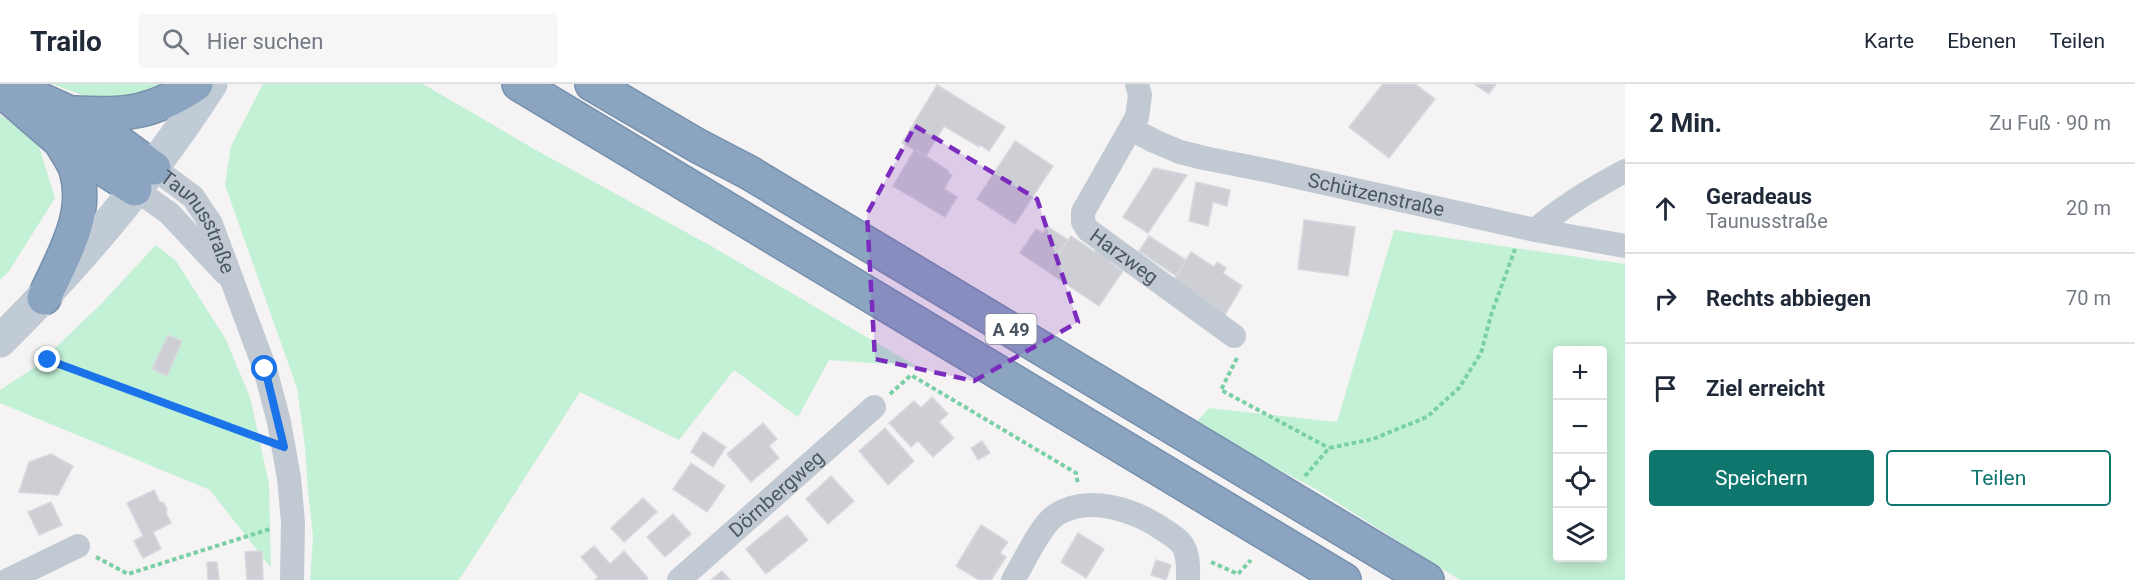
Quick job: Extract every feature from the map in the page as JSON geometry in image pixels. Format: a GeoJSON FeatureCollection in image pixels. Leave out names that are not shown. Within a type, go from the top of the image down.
{"type":"FeatureCollection","features":[{"type":"Feature","properties":{"kind":"highway"},"geometry":{"type":"LineString","coordinates":[[6,84],[65,127],[81,197],[74,233],[44,298]]}},
{"type":"Feature","properties":{"kind":"highway"},"geometry":{"type":"LineString","coordinates":[[65,127],[145,110],[162,104],[196,84]]}},
{"type":"Feature","properties":{"kind":"highway","name":"A 49"},"geometry":{"type":"LineString","coordinates":[[519,84],[1344,580]]}},
{"type":"Feature","properties":{"kind":"highway","name":"A 49"},"geometry":{"type":"LineString","coordinates":[[592,84],[758,178],[1427,580]]}},
{"type":"Feature","properties":{"kind":"highway"},"geometry":{"type":"LineString","coordinates":[[0,89],[65,127],[108,133],[145,179]]}},
{"type":"Feature","properties":{"kind":"main road"},"geometry":{"type":"LineString","coordinates":[[0,341],[44,298],[145,179],[211,84]]}},
{"type":"Feature","properties":{"kind":"street","name":"Harzweg"},"geometry":{"type":"LineString","coordinates":[[1137,84],[1140,95],[1137,117],[1083,212],[1083,222],[1088,230],[1234,336]]}},
{"type":"Feature","properties":{"kind":"street","name":"Schützenstraße"},"geometry":{"type":"LineString","coordinates":[[1131,129],[1180,152],[1204,158],[1535,230],[1625,246]]}},
{"type":"Feature","properties":{"kind":"street"},"geometry":{"type":"LineString","coordinates":[[1535,230],[1583,193],[1625,171]]}},
{"type":"Feature","properties":{"kind":"street","name":"Taunusstraße"},"geometry":{"type":"LineString","coordinates":[[145,179],[193,197],[204,211],[218,240],[265,369],[284,447],[293,522],[292,580]]}},
{"type":"Feature","properties":{"kind":"street","name":"Dörnbergweg"},"geometry":{"type":"LineString","coordinates":[[679,580],[874,407]]}},
{"type":"Feature","properties":{"kind":"street"},"geometry":{"type":"LineString","coordinates":[[1013,580],[1047,522],[1057,514],[1079,507],[1096,506],[1130,512],[1165,530],[1184,547],[1188,580]]}},
{"type":"Feature","properties":{"kind":"street"},"geometry":{"type":"LineString","coordinates":[[8,580],[78,546]]}},
{"type":"Feature","properties":{"kind":"path"},"geometry":{"type":"LineString","coordinates":[[1302,480],[1329,448],[1373,439],[1427,417],[1460,388],[1481,353],[1491,315],[1514,250],[1535,230]]}},
{"type":"Feature","properties":{"kind":"path"},"geometry":{"type":"LineString","coordinates":[[1234,336],[1237,358],[1221,390],[1329,448]]}},
{"type":"Feature","properties":{"kind":"path"},"geometry":{"type":"LineString","coordinates":[[38,350],[48,360],[284,447]]}},
{"type":"Feature","properties":{"kind":"path"},"geometry":{"type":"LineString","coordinates":[[874,407],[911,375],[1076,473],[1079,507]]}},
{"type":"Feature","properties":{"kind":"path"},"geometry":{"type":"LineString","coordinates":[[78,546],[128,574],[293,522]]}},
{"type":"Feature","properties":{"kind":"path"},"geometry":{"type":"LineString","coordinates":[[1212,561],[1238,574],[1251,560]]}},
{"type":"Feature","properties":{"kind":"highlighted area"},"geometry":{"type":"Polygon","coordinates":[[[915,126],[1037,199],[1078,322],[974,381],[875,359],[867,214],[915,126]]]}},
{"type":"Feature","properties":{"kind":"green space"},"geometry":{"type":"Polygon","coordinates":[[[52,84],[170,84],[161,91],[96,100],[52,84]]]}},
{"type":"Feature","properties":{"kind":"green space"},"geometry":{"type":"Polygon","coordinates":[[[263,84],[423,84],[536,150],[711,246],[916,366],[829,360],[798,417],[734,370],[679,440],[580,392],[459,580],[310,580],[313,537],[297,388],[225,185],[231,146],[263,84]]]}},
{"type":"Feature","properties":{"kind":"green space"},"geometry":{"type":"Polygon","coordinates":[[[0,115],[37,140],[55,198],[9,271],[0,280],[0,115]]]}},
{"type":"Feature","properties":{"kind":"green space"},"geometry":{"type":"Polygon","coordinates":[[[1394,230],[1625,264],[1625,580],[1460,580],[1314,488],[1194,425],[1209,408],[1337,422],[1394,230]]]}},
{"type":"Feature","properties":{"kind":"green space"},"geometry":{"type":"Polygon","coordinates":[[[156,245],[176,261],[225,338],[250,397],[269,484],[271,568],[210,490],[0,403],[0,390],[34,368],[100,305],[156,245]]]}},
{"type":"Feature","properties":{"kind":"building"},"geometry":{"type":"Polygon","coordinates":[[[1383,84],[1415,84],[1435,99],[1389,158],[1349,127],[1383,84]]]}},
{"type":"Feature","properties":{"kind":"building"},"geometry":{"type":"Polygon","coordinates":[[[1474,84],[1496,84],[1489,94],[1474,84]]]}},
{"type":"Feature","properties":{"kind":"building"},"geometry":{"type":"Polygon","coordinates":[[[937,85],[1005,127],[989,151],[944,126],[926,156],[902,143],[937,85]]]}},
{"type":"Feature","properties":{"kind":"building"},"geometry":{"type":"Polygon","coordinates":[[[1015,141],[1053,166],[1015,224],[977,199],[1015,141]]]}},
{"type":"Feature","properties":{"kind":"building"},"geometry":{"type":"Polygon","coordinates":[[[915,149],[952,175],[944,189],[957,197],[945,217],[893,186],[915,149]]]}},
{"type":"Feature","properties":{"kind":"building"},"geometry":{"type":"Polygon","coordinates":[[[1154,168],[1187,175],[1148,233],[1123,217],[1154,168]]]}},
{"type":"Feature","properties":{"kind":"building"},"geometry":{"type":"Polygon","coordinates":[[[1196,182],[1230,190],[1227,206],[1213,202],[1208,226],[1189,221],[1196,182]]]}},
{"type":"Feature","properties":{"kind":"building"},"geometry":{"type":"Polygon","coordinates":[[[1304,220],[1355,227],[1348,276],[1298,269],[1304,220]]]}},
{"type":"Feature","properties":{"kind":"building"},"geometry":{"type":"Polygon","coordinates":[[[1047,226],[1068,240],[1047,271],[1020,253],[1036,229],[1043,233],[1047,226]]]}},
{"type":"Feature","properties":{"kind":"building"},"geometry":{"type":"Polygon","coordinates":[[[1071,236],[1095,252],[1098,247],[1113,257],[1110,262],[1123,271],[1099,306],[1047,271],[1071,236]]]}},
{"type":"Feature","properties":{"kind":"building"},"geometry":{"type":"Polygon","coordinates":[[[1149,236],[1186,260],[1176,276],[1139,251],[1149,236]]]}},
{"type":"Feature","properties":{"kind":"building"},"geometry":{"type":"Polygon","coordinates":[[[1191,252],[1214,267],[1217,262],[1226,268],[1223,273],[1242,286],[1225,315],[1173,281],[1191,252]]]}},
{"type":"Feature","properties":{"kind":"building"},"geometry":{"type":"Polygon","coordinates":[[[168,335],[182,341],[167,376],[152,369],[168,335]]]}},
{"type":"Feature","properties":{"kind":"building"},"geometry":{"type":"Polygon","coordinates":[[[932,397],[948,414],[939,422],[954,438],[933,457],[918,441],[911,447],[889,423],[914,401],[921,408],[932,397]]]}},
{"type":"Feature","properties":{"kind":"building"},"geometry":{"type":"Polygon","coordinates":[[[763,423],[777,439],[769,446],[779,458],[751,482],[727,454],[763,423]]]}},
{"type":"Feature","properties":{"kind":"building"},"geometry":{"type":"Polygon","coordinates":[[[885,428],[914,461],[888,485],[859,451],[885,428]]]}},
{"type":"Feature","properties":{"kind":"building"},"geometry":{"type":"Polygon","coordinates":[[[703,432],[726,447],[713,467],[691,452],[703,432]]]}},
{"type":"Feature","properties":{"kind":"building"},"geometry":{"type":"Polygon","coordinates":[[[982,441],[990,453],[978,460],[971,448],[982,441]]]}},
{"type":"Feature","properties":{"kind":"building"},"geometry":{"type":"Polygon","coordinates":[[[51,454],[73,466],[58,495],[19,492],[29,462],[51,454]]]}},
{"type":"Feature","properties":{"kind":"building"},"geometry":{"type":"Polygon","coordinates":[[[691,463],[725,486],[707,512],[673,489],[691,463]]]}},
{"type":"Feature","properties":{"kind":"building"},"geometry":{"type":"Polygon","coordinates":[[[831,476],[854,501],[828,524],[806,499],[831,476]]]}},
{"type":"Feature","properties":{"kind":"building"},"geometry":{"type":"Polygon","coordinates":[[[154,490],[160,502],[164,503],[171,523],[153,532],[161,549],[143,558],[134,541],[143,536],[127,503],[154,490]]]}},
{"type":"Feature","properties":{"kind":"building"},"geometry":{"type":"Polygon","coordinates":[[[643,498],[657,512],[624,542],[611,528],[643,498]]]}},
{"type":"Feature","properties":{"kind":"building"},"geometry":{"type":"Polygon","coordinates":[[[51,502],[62,525],[39,535],[28,512],[51,502]]]}},
{"type":"Feature","properties":{"kind":"building"},"geometry":{"type":"Polygon","coordinates":[[[673,514],[691,534],[665,557],[647,537],[673,514]]]}},
{"type":"Feature","properties":{"kind":"building"},"geometry":{"type":"Polygon","coordinates":[[[787,515],[808,540],[766,574],[746,549],[787,515]]]}},
{"type":"Feature","properties":{"kind":"building"},"geometry":{"type":"Polygon","coordinates":[[[981,525],[1008,542],[1000,553],[1006,557],[991,580],[979,580],[956,566],[981,525]]]}},
{"type":"Feature","properties":{"kind":"building"},"geometry":{"type":"Polygon","coordinates":[[[1078,533],[1104,549],[1086,578],[1061,562],[1078,533]]]}},
{"type":"Feature","properties":{"kind":"building"},"geometry":{"type":"Polygon","coordinates":[[[594,546],[610,564],[624,551],[648,578],[646,580],[595,580],[598,577],[581,557],[594,546]]]}},
{"type":"Feature","properties":{"kind":"building"},"geometry":{"type":"Polygon","coordinates":[[[262,551],[263,580],[247,580],[245,552],[262,551]]]}},
{"type":"Feature","properties":{"kind":"building"},"geometry":{"type":"Polygon","coordinates":[[[1156,560],[1171,565],[1166,580],[1151,575],[1156,560]]]}},
{"type":"Feature","properties":{"kind":"building"},"geometry":{"type":"Polygon","coordinates":[[[207,562],[217,562],[219,580],[208,580],[207,562]]]}},
{"type":"Feature","properties":{"kind":"building"},"geometry":{"type":"Polygon","coordinates":[[[722,571],[730,580],[711,580],[722,571]]]}},
{"type":"Feature","properties":{"kind":"route"},"geometry":{"type":"LineString","coordinates":[[48,360],[284,447],[265,369]]}}]}
